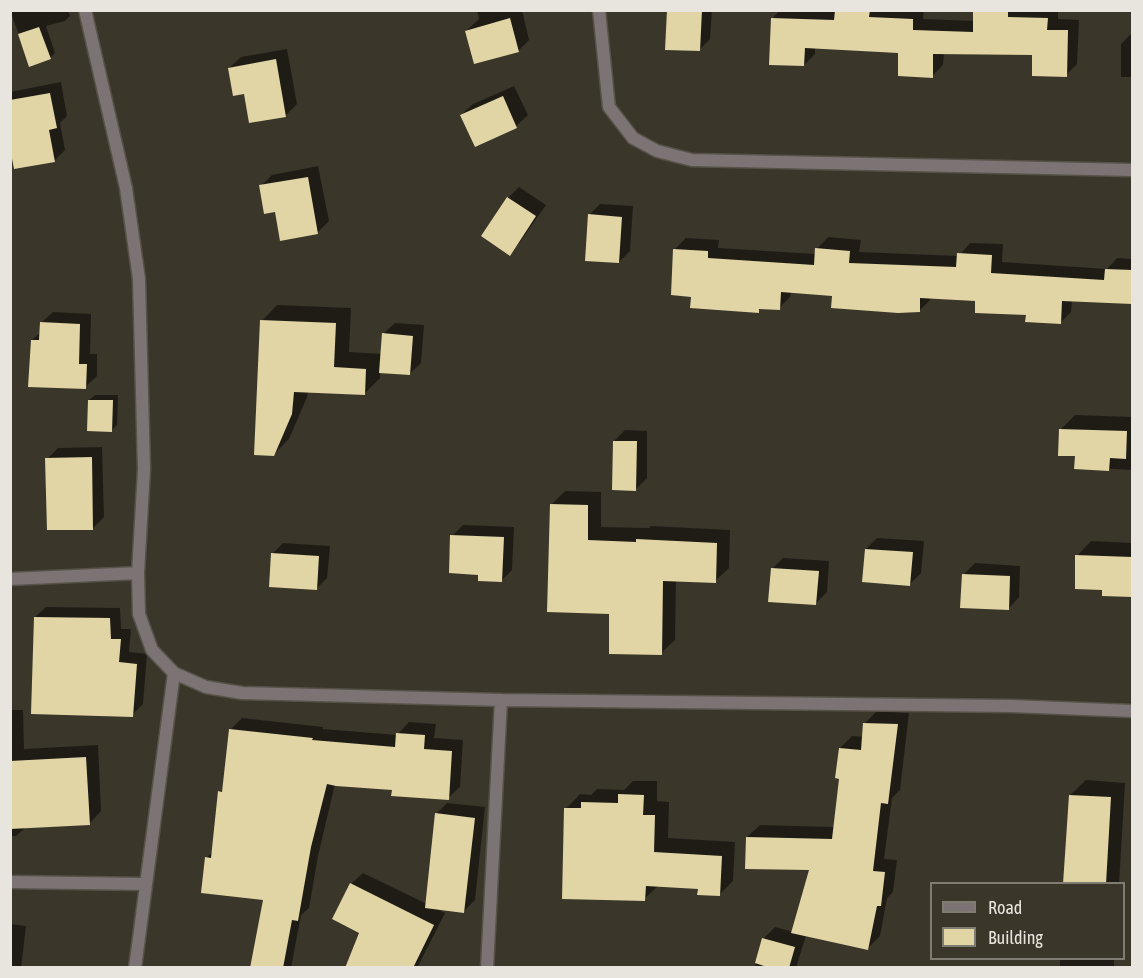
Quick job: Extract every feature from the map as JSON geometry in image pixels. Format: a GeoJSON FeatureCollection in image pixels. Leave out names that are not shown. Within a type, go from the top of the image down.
{"type":"FeatureCollection","features":[{"type":"Feature","properties":{"kind":"street"},"geometry":{"type":"LineString","coordinates":[[85,10],[126,188],[139,279],[144,470],[138,573],[139,614],[152,650],[174,673],[206,687],[242,693],[501,700],[1011,706],[1132,711]]}},
{"type":"Feature","properties":{"kind":"street"},"geometry":{"type":"LineString","coordinates":[[599,10],[609,107],[633,138],[657,151],[692,160],[1132,170]]}},
{"type":"Feature","properties":{"kind":"street"},"geometry":{"type":"LineString","coordinates":[[10,579],[138,573]]}},
{"type":"Feature","properties":{"kind":"street"},"geometry":{"type":"LineString","coordinates":[[135,968],[174,673]]}},
{"type":"Feature","properties":{"kind":"street"},"geometry":{"type":"LineString","coordinates":[[487,968],[501,700]]}},
{"type":"Feature","properties":{"kind":"street"},"geometry":{"type":"LineString","coordinates":[[10,882],[146,884]]}},
{"type":"Feature","properties":{"kind":"building"},"geometry":{"type":"Polygon","coordinates":[[[667,10],[702,10],[700,51],[665,50],[667,10]]]}},
{"type":"Feature","properties":{"kind":"building"},"geometry":{"type":"Polygon","coordinates":[[[835,10],[870,10],[869,17],[913,19],[913,30],[973,32],[973,10],[1008,10],[1008,17],[1048,18],[1047,30],[1068,30],[1067,77],[1032,76],[1032,55],[933,54],[933,78],[898,76],[898,53],[805,48],[804,66],[769,65],[771,18],[834,20],[835,10]]]}},
{"type":"Feature","properties":{"kind":"building"},"geometry":{"type":"Polygon","coordinates":[[[510,18],[519,52],[474,64],[465,31],[510,18]]]}},
{"type":"Feature","properties":{"kind":"building"},"geometry":{"type":"Polygon","coordinates":[[[39,27],[51,59],[29,67],[18,34],[39,27]]]}},
{"type":"Feature","properties":{"kind":"building"},"geometry":{"type":"Polygon","coordinates":[[[276,59],[286,117],[249,123],[244,94],[233,96],[228,68],[276,59]]]}},
{"type":"Feature","properties":{"kind":"building"},"geometry":{"type":"Polygon","coordinates":[[[50,93],[57,128],[49,130],[55,162],[14,169],[10,148],[10,100],[50,93]]]}},
{"type":"Feature","properties":{"kind":"building"},"geometry":{"type":"Polygon","coordinates":[[[503,96],[517,128],[475,147],[460,115],[503,96]]]}},
{"type":"Feature","properties":{"kind":"building"},"geometry":{"type":"Polygon","coordinates":[[[308,177],[318,234],[280,241],[275,212],[264,214],[259,185],[308,177]]]}},
{"type":"Feature","properties":{"kind":"building"},"geometry":{"type":"Polygon","coordinates":[[[507,197],[536,216],[510,256],[481,236],[507,197]]]}},
{"type":"Feature","properties":{"kind":"building"},"geometry":{"type":"Polygon","coordinates":[[[588,214],[622,217],[619,263],[585,261],[588,214]]]}},
{"type":"Feature","properties":{"kind":"building"},"geometry":{"type":"Polygon","coordinates":[[[815,248],[850,251],[849,263],[956,267],[957,253],[992,255],[991,273],[1104,280],[1105,269],[1132,270],[1132,304],[1062,301],[1061,324],[1025,322],[1026,315],[975,313],[975,301],[920,298],[920,312],[898,313],[831,308],[832,296],[781,292],[780,310],[759,309],[759,313],[690,308],[691,297],[671,295],[673,249],[708,251],[708,258],[814,265],[815,248]]]}},
{"type":"Feature","properties":{"kind":"building"},"geometry":{"type":"Polygon","coordinates":[[[260,320],[336,323],[334,367],[366,369],[365,395],[294,392],[292,414],[274,456],[254,455],[260,320]]]}},
{"type":"Feature","properties":{"kind":"building"},"geometry":{"type":"Polygon","coordinates":[[[40,322],[80,324],[79,364],[87,364],[86,389],[28,387],[31,340],[39,340],[40,322]]]}},
{"type":"Feature","properties":{"kind":"building"},"geometry":{"type":"Polygon","coordinates":[[[382,333],[413,336],[410,375],[379,373],[382,333]]]}},
{"type":"Feature","properties":{"kind":"building"},"geometry":{"type":"Polygon","coordinates":[[[88,400],[113,400],[112,432],[87,431],[88,400]]]}},
{"type":"Feature","properties":{"kind":"building"},"geometry":{"type":"Polygon","coordinates":[[[1059,429],[1127,431],[1126,459],[1110,458],[1109,471],[1074,469],[1075,456],[1058,456],[1059,429]]]}},
{"type":"Feature","properties":{"kind":"building"},"geometry":{"type":"Polygon","coordinates":[[[613,441],[637,441],[636,491],[612,490],[613,441]]]}},
{"type":"Feature","properties":{"kind":"building"},"geometry":{"type":"Polygon","coordinates":[[[92,457],[93,530],[47,530],[45,458],[92,457]]]}},
{"type":"Feature","properties":{"kind":"building"},"geometry":{"type":"Polygon","coordinates":[[[550,504],[588,505],[588,540],[636,542],[636,539],[717,543],[716,583],[663,581],[662,655],[609,654],[609,614],[547,612],[550,504]]]}},
{"type":"Feature","properties":{"kind":"building"},"geometry":{"type":"Polygon","coordinates":[[[450,535],[504,537],[502,582],[478,581],[478,575],[449,573],[450,535]]]}},
{"type":"Feature","properties":{"kind":"building"},"geometry":{"type":"Polygon","coordinates":[[[865,549],[913,552],[910,586],[862,582],[865,549]]]}},
{"type":"Feature","properties":{"kind":"building"},"geometry":{"type":"Polygon","coordinates":[[[271,553],[319,556],[317,590],[269,587],[271,553]]]}},
{"type":"Feature","properties":{"kind":"building"},"geometry":{"type":"Polygon","coordinates":[[[1075,555],[1132,557],[1132,597],[1102,596],[1102,590],[1075,589],[1075,555]]]}},
{"type":"Feature","properties":{"kind":"building"},"geometry":{"type":"Polygon","coordinates":[[[771,568],[819,571],[816,605],[768,602],[771,568]]]}},
{"type":"Feature","properties":{"kind":"building"},"geometry":{"type":"Polygon","coordinates":[[[962,574],[1010,576],[1009,610],[960,608],[962,574]]]}},
{"type":"Feature","properties":{"kind":"building"},"geometry":{"type":"Polygon","coordinates":[[[34,617],[110,618],[111,639],[121,639],[119,662],[137,664],[133,717],[31,714],[34,617]]]}},
{"type":"Feature","properties":{"kind":"building"},"geometry":{"type":"Polygon","coordinates":[[[863,723],[898,724],[888,804],[881,803],[873,871],[885,872],[881,906],[877,906],[868,950],[791,933],[809,870],[745,869],[746,837],[832,839],[839,779],[835,778],[839,748],[861,750],[863,723]]]}},
{"type":"Feature","properties":{"kind":"building"},"geometry":{"type":"Polygon","coordinates":[[[229,729],[313,738],[312,740],[395,747],[396,733],[425,735],[424,749],[452,751],[449,800],[391,796],[392,790],[327,784],[311,847],[298,921],[292,920],[283,968],[250,968],[263,900],[201,893],[205,857],[211,858],[218,791],[222,792],[229,729]]]}},
{"type":"Feature","properties":{"kind":"building"},"geometry":{"type":"Polygon","coordinates":[[[86,757],[90,825],[10,829],[10,761],[86,757]]]}},
{"type":"Feature","properties":{"kind":"building"},"geometry":{"type":"Polygon","coordinates":[[[618,794],[644,795],[643,815],[655,815],[654,852],[722,856],[720,896],[697,895],[698,889],[646,886],[645,901],[562,899],[564,808],[581,808],[581,802],[618,803],[618,794]]]}},
{"type":"Feature","properties":{"kind":"building"},"geometry":{"type":"Polygon","coordinates":[[[1069,795],[1111,797],[1106,882],[1063,882],[1069,795]]]}},
{"type":"Feature","properties":{"kind":"building"},"geometry":{"type":"Polygon","coordinates":[[[435,813],[475,818],[464,913],[425,908],[435,813]]]}},
{"type":"Feature","properties":{"kind":"building"},"geometry":{"type":"Polygon","coordinates":[[[350,883],[434,925],[413,968],[345,968],[359,933],[332,919],[350,883]]]}},
{"type":"Feature","properties":{"kind":"building"},"geometry":{"type":"Polygon","coordinates":[[[762,938],[795,947],[789,968],[770,968],[755,963],[762,938]]]}}]}
